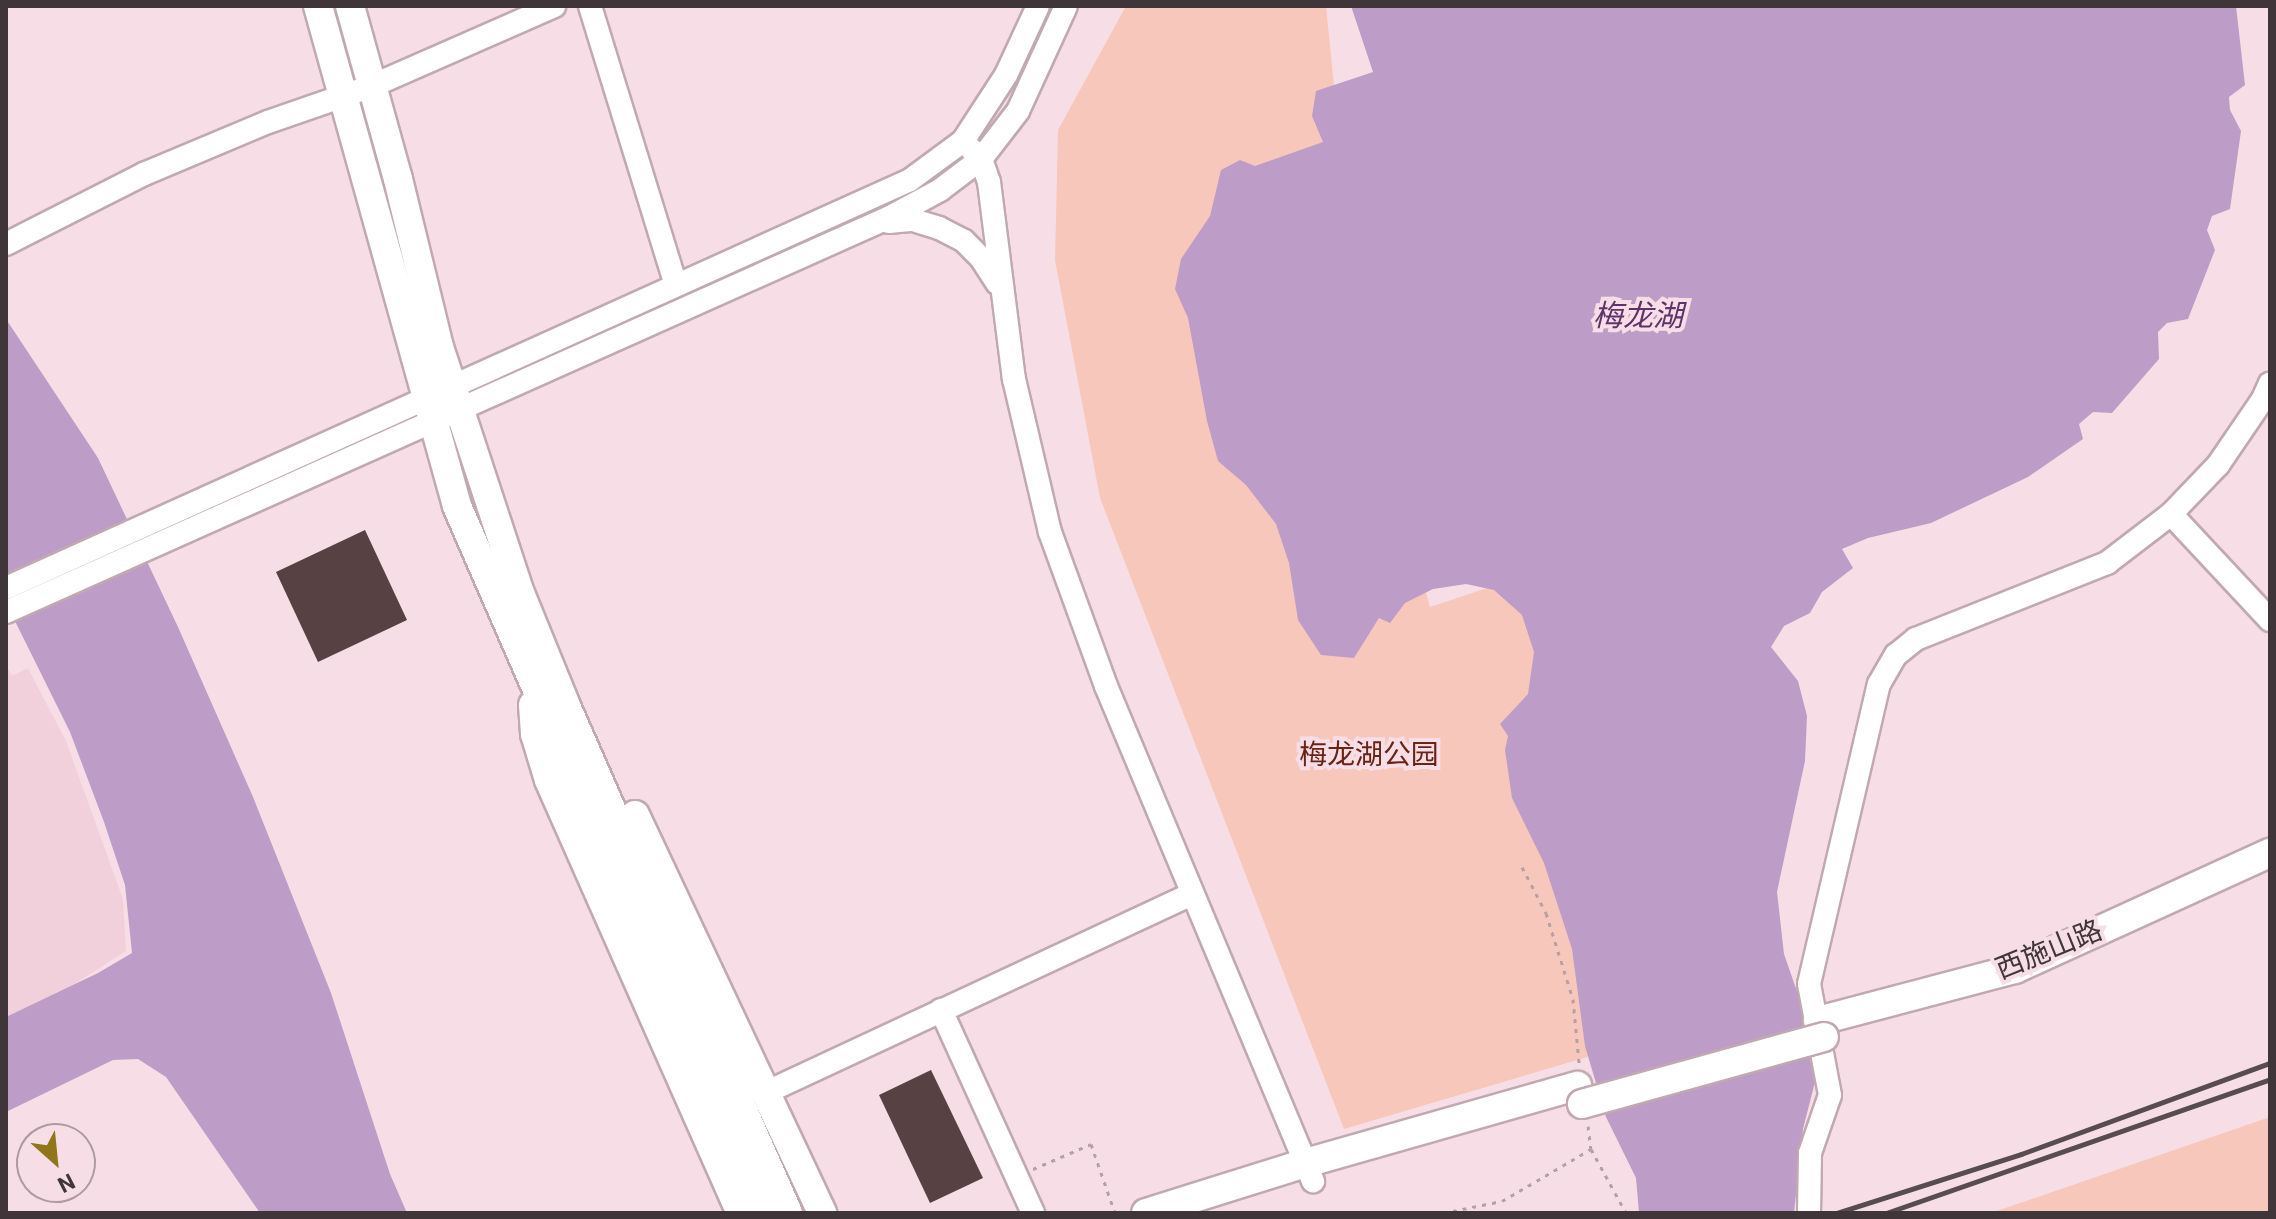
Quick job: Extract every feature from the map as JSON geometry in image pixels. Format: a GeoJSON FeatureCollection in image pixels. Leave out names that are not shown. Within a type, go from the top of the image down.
{"type":"FeatureCollection","features":[{"type":"Feature","properties":{"kind":"main road"},"geometry":{"type":"LineString","coordinates":[[318,6],[343,97],[444,405],[539,640],[788,1213]]}},
{"type":"Feature","properties":{"kind":"main road"},"geometry":{"type":"LineString","coordinates":[[350,6],[372,86],[444,405],[457,506],[765,1213]]}},
{"type":"Feature","properties":{"kind":"main road"},"geometry":{"type":"LineString","coordinates":[[539,640],[581,701],[822,1213]]}},
{"type":"Feature","properties":{"kind":"main road"},"geometry":{"type":"LineString","coordinates":[[531,680],[535,734],[549,780],[741,1213]]}},
{"type":"Feature","properties":{"kind":"main road","name":"西施山路"},"geometry":{"type":"LineString","coordinates":[[1821,1029],[2015,969],[2270,853]]}},
{"type":"Feature","properties":{"kind":"main road","name":"西施山路"},"geometry":{"type":"LineString","coordinates":[[1821,1029],[2020,982],[2270,872]]}},
{"type":"Feature","properties":{"kind":"main road"},"geometry":{"type":"LineString","coordinates":[[1146,1213],[1309,1172],[1821,1029]]}},
{"type":"Feature","properties":{"kind":"main road"},"geometry":{"type":"LineString","coordinates":[[1205,1213],[1309,1172]]}},
{"type":"Feature","properties":{"kind":"street"},"geometry":{"type":"LineString","coordinates":[[6,244],[144,174],[268,122],[372,86],[554,6]]}},
{"type":"Feature","properties":{"kind":"street"},"geometry":{"type":"LineString","coordinates":[[590,6],[676,285]]}},
{"type":"Feature","properties":{"kind":"street"},"geometry":{"type":"LineString","coordinates":[[444,405],[676,285],[910,180],[963,141],[1006,75],[1038,6]]}},
{"type":"Feature","properties":{"kind":"street"},"geometry":{"type":"LineString","coordinates":[[6,588],[163,529],[444,405],[876,224],[940,190],[981,159],[1018,111],[1066,6]]}},
{"type":"Feature","properties":{"kind":"street"},"geometry":{"type":"LineString","coordinates":[[963,141],[981,159],[989,182],[1000,288],[1014,379],[1050,532],[1106,686],[1309,1172]]}},
{"type":"Feature","properties":{"kind":"street"},"geometry":{"type":"LineString","coordinates":[[876,224],[913,220],[939,228],[964,241],[981,258],[1000,288]]}},
{"type":"Feature","properties":{"kind":"street"},"geometry":{"type":"LineString","coordinates":[[1809,1213],[1810,1153],[1830,1095],[1809,984],[1879,684],[1896,655],[1916,639],[2107,563],[2171,514],[2218,465],[2263,399],[2270,383]]}},
{"type":"Feature","properties":{"kind":"street"},"geometry":{"type":"LineString","coordinates":[[2171,514],[2270,620]]}},
{"type":"Feature","properties":{"kind":"street"},"geometry":{"type":"LineString","coordinates":[[6,612],[163,529]]}},
{"type":"Feature","properties":{"kind":"street"},"geometry":{"type":"LineString","coordinates":[[765,1093],[1191,894]]}},
{"type":"Feature","properties":{"kind":"street"},"geometry":{"type":"LineString","coordinates":[[941,1010],[1033,1213]]}},
{"type":"Feature","properties":{"kind":"path"},"geometry":{"type":"LineString","coordinates":[[1522,867],[1546,913],[1573,999],[1581,1095],[1591,1149],[1626,1213]]}},
{"type":"Feature","properties":{"kind":"path"},"geometry":{"type":"LineString","coordinates":[[1016,1177],[1091,1144],[1115,1213]]}},
{"type":"Feature","properties":{"kind":"path"},"geometry":{"type":"LineString","coordinates":[[1443,1213],[1502,1201],[1591,1149]]}},
{"type":"Feature","properties":{"kind":"shaded area"},"geometry":{"type":"Polygon","coordinates":[[[6,665],[12,676],[28,668],[66,741],[123,899],[126,951],[62,992],[6,1017],[6,665]]]}},
{"type":"Feature","properties":{"kind":"green space","name":"梅龙湖公园"},"geometry":{"type":"Polygon","coordinates":[[[1126,6],[1326,6],[1341,155],[1394,481],[1430,607],[1499,584],[1542,614],[1611,1050],[1344,1129],[1100,498],[1055,260],[1058,130],[1126,6]]]}},
{"type":"Feature","properties":{"kind":"green space"},"geometry":{"type":"Polygon","coordinates":[[[2270,1117],[2270,1213],[1991,1213],[2270,1117]]]}},
{"type":"Feature","properties":{"kind":"water","name":"梅龙湖"},"geometry":{"type":"Polygon","coordinates":[[[1351,6],[2236,6],[2245,85],[2229,97],[2230,110],[2241,131],[2230,209],[2212,216],[2207,230],[2215,250],[2188,319],[2167,323],[2158,332],[2159,359],[2112,413],[2093,412],[2079,424],[2083,439],[2028,477],[1931,523],[1868,538],[1842,549],[1853,568],[1822,592],[1810,613],[1784,626],[1771,647],[1798,681],[1807,716],[1805,761],[1777,892],[1784,954],[1801,1003],[1816,1078],[1803,1129],[1794,1213],[1639,1213],[1636,1178],[1606,1117],[1585,1046],[1572,949],[1544,863],[1512,798],[1505,750],[1508,736],[1500,724],[1528,694],[1534,652],[1522,615],[1494,590],[1466,584],[1433,589],[1405,603],[1390,623],[1379,618],[1354,658],[1321,655],[1298,620],[1289,563],[1276,524],[1246,485],[1218,461],[1207,421],[1188,318],[1175,289],[1181,259],[1210,216],[1221,170],[1240,160],[1255,166],[1323,142],[1312,116],[1316,91],[1373,72],[1351,6]]]}},
{"type":"Feature","properties":{"kind":"water"},"geometry":{"type":"Polygon","coordinates":[[[6,319],[98,458],[178,627],[253,797],[331,993],[390,1174],[407,1213],[260,1213],[166,1077],[138,1059],[113,1060],[6,1112],[6,1017],[98,973],[132,953],[125,885],[104,822],[70,732],[6,603],[6,319]]]}},
{"type":"Feature","properties":{"kind":"building"},"geometry":{"type":"Polygon","coordinates":[[[365,530],[407,620],[318,662],[276,572],[365,530]]]}},
{"type":"Feature","properties":{"kind":"building"},"geometry":{"type":"Polygon","coordinates":[[[931,1070],[983,1178],[930,1203],[879,1095],[931,1070]]]}},
{"type":"Feature","properties":{"kind":"railway"},"geometry":{"type":"LineString","coordinates":[[1836,1213],[2021,1154],[2270,1063]]}},
{"type":"Feature","properties":{"kind":"railway"},"geometry":{"type":"LineString","coordinates":[[1886,1213],[2270,1079]]}}]}
